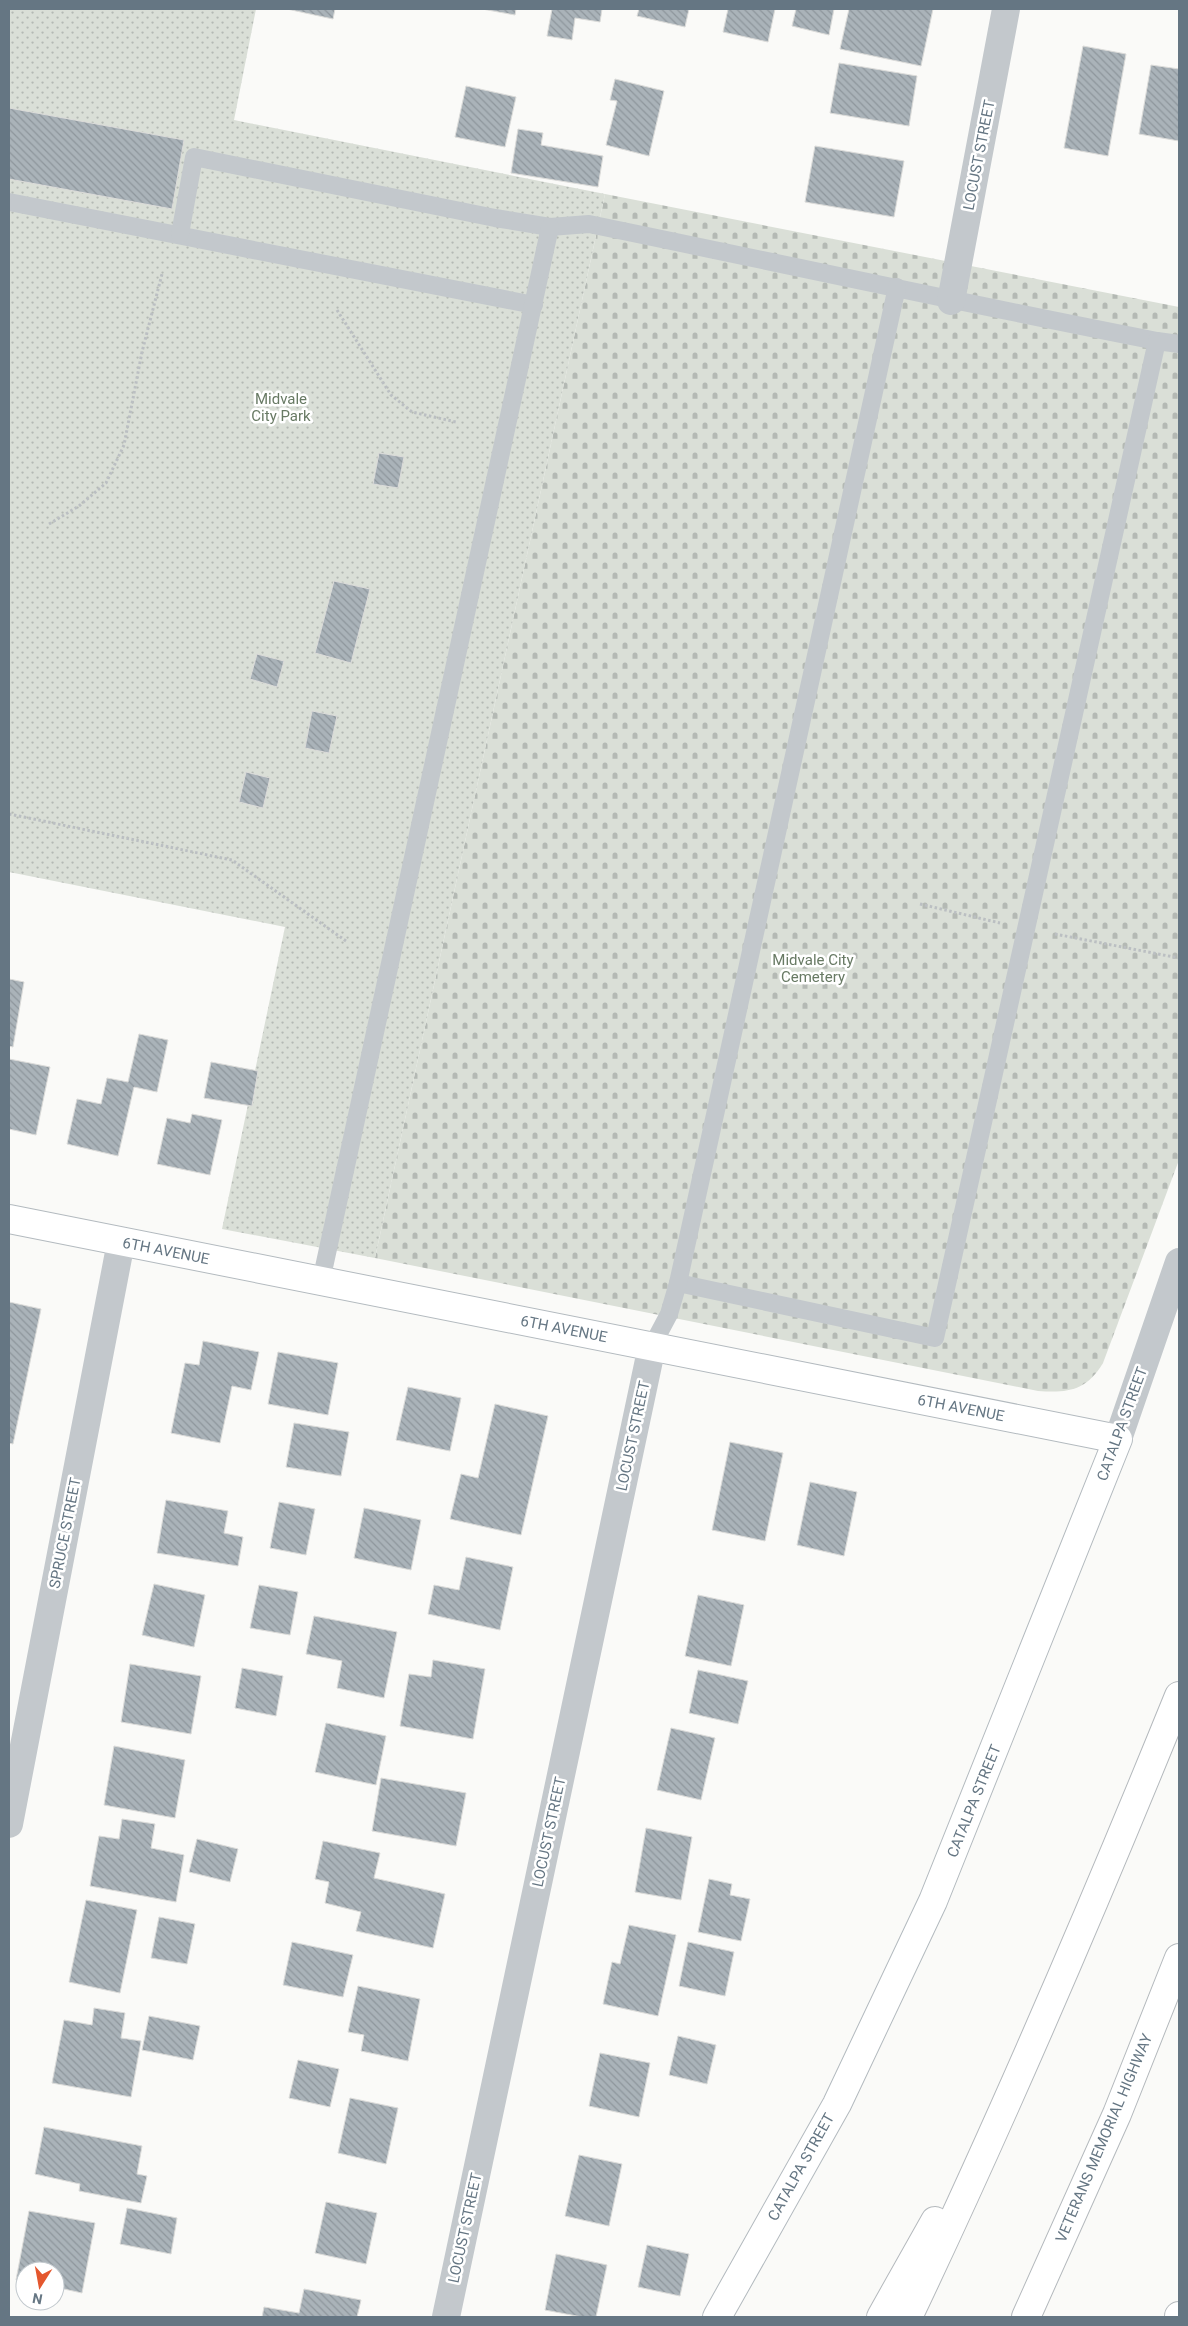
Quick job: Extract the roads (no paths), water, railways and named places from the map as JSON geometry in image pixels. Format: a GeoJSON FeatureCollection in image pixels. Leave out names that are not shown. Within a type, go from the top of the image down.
{"type":"FeatureCollection","features":[{"type":"Feature","properties":{"kind":"main road","name":"6TH AVENUE"},"geometry":{"type":"LineString","coordinates":[[9,1220],[1118,1439]]}},
{"type":"Feature","properties":{"kind":"main road","name":"CATALPA STREET"},"geometry":{"type":"LineString","coordinates":[[717,2317],[836,2104],[933,1900],[1118,1439]]}},
{"type":"Feature","properties":{"kind":"main road"},"geometry":{"type":"LineString","coordinates":[[908,2317],[1028,2054],[1118,1845],[1179,1696]]}},
{"type":"Feature","properties":{"kind":"main road","name":"VETERANS MEMORIAL HIGHWAY"},"geometry":{"type":"LineString","coordinates":[[1026,2317],[1117,2114],[1179,1958]]}},
{"type":"Feature","properties":{"kind":"main road"},"geometry":{"type":"LineString","coordinates":[[881,2317],[1028,2054]]}},
{"type":"Feature","properties":{"kind":"street","name":"LOCUST STREET"},"geometry":{"type":"LineString","coordinates":[[951,301],[1006,9]]}},
{"type":"Feature","properties":{"kind":"street","name":"SPRUCE STREET"},"geometry":{"type":"LineString","coordinates":[[9,1824],[121,1242]]}},
{"type":"Feature","properties":{"kind":"street","name":"CATALPA STREET"},"geometry":{"type":"LineString","coordinates":[[1118,1439],[1179,1262]]}},
{"type":"Feature","properties":{"kind":"street","name":"LOCUST STREET"},"geometry":{"type":"LineString","coordinates":[[446,2317],[652,1346]]}},
{"type":"Feature","properties":{"kind":"lane"},"geometry":{"type":"LineString","coordinates":[[180,234],[194,157],[496,218],[550,227],[589,224],[897,287],[951,301],[1179,344]]}},
{"type":"Feature","properties":{"kind":"lane"},"geometry":{"type":"LineString","coordinates":[[9,202],[180,234],[534,306]]}},
{"type":"Feature","properties":{"kind":"lane"},"geometry":{"type":"LineString","coordinates":[[321,1281],[550,227]]}},
{"type":"Feature","properties":{"kind":"lane"},"geometry":{"type":"LineString","coordinates":[[652,1346],[669,1314],[678,1283],[897,287]]}},
{"type":"Feature","properties":{"kind":"lane"},"geometry":{"type":"LineString","coordinates":[[678,1283],[936,1338],[1157,341]]}},
{"type":"Feature","properties":{"kind":"park label","name":"Midvale City Park"},"geometry":{"type":"Point","coordinates":[281,408]}},
{"type":"Feature","properties":{"kind":"park label","name":"Midvale City Cemetery"},"geometry":{"type":"Point","coordinates":[813,968]}}]}
